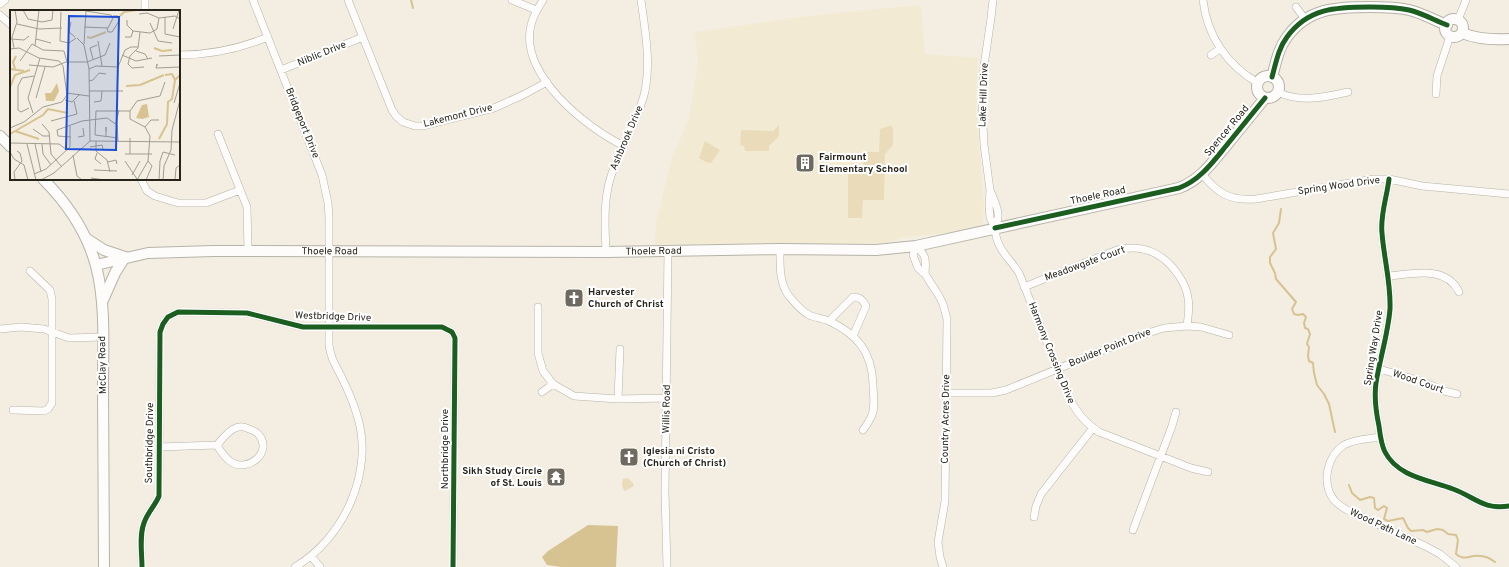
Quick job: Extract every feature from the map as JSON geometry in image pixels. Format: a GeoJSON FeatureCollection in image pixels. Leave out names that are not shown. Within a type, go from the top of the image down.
{"type":"FeatureCollection","features":[{"type":"Feature","properties":{"kind":"main road"},"geometry":{"type":"LineString","coordinates":[[1272,77],[1276,60],[1287,37],[1305,19],[1320,12],[1338,7],[1385,7],[1410,10],[1446,25]]}},
{"type":"Feature","properties":{"kind":"main road"},"geometry":{"type":"LineString","coordinates":[[1446,25],[1450,21],[1458,20],[1462,24],[1462,33]]}},
{"type":"Feature","properties":{"kind":"main road"},"geometry":{"type":"LineString","coordinates":[[1446,25],[1446,30],[1450,36],[1458,36],[1462,33],[1490,40],[1509,39]]}},
{"type":"Feature","properties":{"kind":"main road"},"geometry":{"type":"LineString","coordinates":[[1272,77],[1278,82],[1278,92],[1274,97],[1265,98],[1258,90],[1258,83],[1262,78],[1272,77]]}},
{"type":"Feature","properties":{"kind":"main road","name":"Spencer Road"},"geometry":{"type":"LineString","coordinates":[[1202,174],[1265,98]]}},
{"type":"Feature","properties":{"kind":"main road"},"geometry":{"type":"LineString","coordinates":[[0,136],[10,146]]}},
{"type":"Feature","properties":{"kind":"main road","name":"Thoele Road"},"geometry":{"type":"LineString","coordinates":[[96,265],[125,257],[148,253],[248,250],[606,252],[780,249],[876,250],[916,246],[1179,188],[1187,185],[1202,174]]}},
{"type":"Feature","properties":{"kind":"main road","name":"McClay Road"},"geometry":{"type":"LineString","coordinates":[[44,180],[69,208],[86,239],[96,265],[100,281],[103,337],[104,567]]}},
{"type":"Feature","properties":{"kind":"main road"},"geometry":{"type":"LineString","coordinates":[[86,239],[104,250],[125,257],[115,273],[102,302]]}},
{"type":"Feature","properties":{"kind":"street"},"geometry":{"type":"LineString","coordinates":[[0,4],[5,0]]}},
{"type":"Feature","properties":{"kind":"street","name":"Bridgeport Drive"},"geometry":{"type":"LineString","coordinates":[[253,0],[322,175],[328,202],[330,357],[350,396],[358,416],[361,436],[362,459],[358,481],[350,505],[340,523],[324,544],[311,556],[295,567]]}},
{"type":"Feature","properties":{"kind":"street","name":"Lakemont Drive"},"geometry":{"type":"LineString","coordinates":[[348,0],[392,110],[400,119],[409,125],[416,126],[431,124],[494,108],[547,82]]}},
{"type":"Feature","properties":{"kind":"street"},"geometry":{"type":"LineString","coordinates":[[512,0],[536,10]]}},
{"type":"Feature","properties":{"kind":"street"},"geometry":{"type":"LineString","coordinates":[[543,0],[536,10],[531,24],[530,45],[532,54],[547,82],[563,102],[580,118],[608,138],[624,146]]}},
{"type":"Feature","properties":{"kind":"street","name":"Ashbrook Drive"},"geometry":{"type":"LineString","coordinates":[[606,252],[606,208],[608,187],[611,175],[641,105],[647,74],[647,43],[641,0]]}},
{"type":"Feature","properties":{"kind":"street","name":"Lake Hill Drive"},"geometry":{"type":"LineString","coordinates":[[992,0],[992,18],[984,66],[982,104],[984,145],[990,190],[988,205],[990,218],[995,228]]}},
{"type":"Feature","properties":{"kind":"street"},"geometry":{"type":"LineString","coordinates":[[1203,0],[1206,20],[1220,49],[1240,70],[1258,83]]}},
{"type":"Feature","properties":{"kind":"street"},"geometry":{"type":"LineString","coordinates":[[1458,20],[1466,0]]}},
{"type":"Feature","properties":{"kind":"street"},"geometry":{"type":"LineString","coordinates":[[1296,7],[1305,19]]}},
{"type":"Feature","properties":{"kind":"street"},"geometry":{"type":"LineString","coordinates":[[0,15],[10,24]]}},
{"type":"Feature","properties":{"kind":"street"},"geometry":{"type":"LineString","coordinates":[[1436,94],[1439,71],[1450,36]]}},
{"type":"Feature","properties":{"kind":"street"},"geometry":{"type":"LineString","coordinates":[[180,55],[216,53],[242,47],[268,37]]}},
{"type":"Feature","properties":{"kind":"street","name":"Niblic Drive"},"geometry":{"type":"LineString","coordinates":[[281,70],[363,37]]}},
{"type":"Feature","properties":{"kind":"street"},"geometry":{"type":"LineString","coordinates":[[1211,55],[1220,49]]}},
{"type":"Feature","properties":{"kind":"street"},"geometry":{"type":"LineString","coordinates":[[1278,92],[1296,97],[1325,97],[1348,92]]}},
{"type":"Feature","properties":{"kind":"street"},"geometry":{"type":"LineString","coordinates":[[218,134],[247,207],[248,250]]}},
{"type":"Feature","properties":{"kind":"street","name":"Spring Wood Drive"},"geometry":{"type":"LineString","coordinates":[[1202,174],[1210,183],[1225,195],[1232,198],[1242,199],[1256,199],[1374,179],[1417,185],[1509,194]]}},
{"type":"Feature","properties":{"kind":"street"},"geometry":{"type":"LineString","coordinates":[[142,180],[147,191],[155,196],[178,203],[206,203],[240,190]]}},
{"type":"Feature","properties":{"kind":"street","name":"Spring Way Drive"},"geometry":{"type":"LineString","coordinates":[[1389,180],[1382,220],[1382,233],[1389,276],[1389,323],[1375,395],[1380,437],[1386,452],[1399,468],[1407,473],[1460,492],[1485,505],[1492,507],[1509,506]]}},
{"type":"Feature","properties":{"kind":"street","name":"Harmony Crossing Drive"},"geometry":{"type":"LineString","coordinates":[[995,228],[996,236],[1003,253],[1014,265],[1024,287],[1075,410],[1093,428],[1108,436],[1191,468],[1208,472]]}},
{"type":"Feature","properties":{"kind":"street","name":"Country Acres Drive"},"geometry":{"type":"LineString","coordinates":[[916,246],[913,255],[918,268],[925,274],[943,304],[946,319],[945,501],[938,542],[943,567]]}},
{"type":"Feature","properties":{"kind":"street","name":"Meadowgate Court"},"geometry":{"type":"LineString","coordinates":[[1024,287],[1117,250],[1132,248],[1148,250],[1164,258],[1175,270],[1184,284],[1189,300],[1187,326]]}},
{"type":"Feature","properties":{"kind":"street"},"geometry":{"type":"LineString","coordinates":[[780,249],[783,286],[795,303],[809,315],[829,321],[847,331],[865,351],[869,360],[873,378],[873,413],[863,430]]}},
{"type":"Feature","properties":{"kind":"street","name":"Willis Road"},"geometry":{"type":"LineString","coordinates":[[667,567],[665,492],[668,251]]}},
{"type":"Feature","properties":{"kind":"street"},"geometry":{"type":"LineString","coordinates":[[13,410],[51,412],[52,305],[50,290],[30,271]]}},
{"type":"Feature","properties":{"kind":"street"},"geometry":{"type":"LineString","coordinates":[[1389,276],[1416,274],[1440,275],[1450,279],[1455,284],[1459,292]]}},
{"type":"Feature","properties":{"kind":"street"},"geometry":{"type":"LineString","coordinates":[[829,321],[853,297],[864,301],[866,306],[853,336]]}},
{"type":"Feature","properties":{"kind":"street"},"geometry":{"type":"LineString","coordinates":[[538,308],[538,353],[543,371],[553,384],[574,396],[618,399],[667,398]]}},
{"type":"Feature","properties":{"kind":"street","name":"Westbridge Drive"},"geometry":{"type":"LineString","coordinates":[[168,317],[178,312],[247,313],[303,327],[442,327],[452,332]]}},
{"type":"Feature","properties":{"kind":"street","name":"Southbridge Drive"},"geometry":{"type":"LineString","coordinates":[[142,567],[143,525],[146,517],[156,504],[159,496],[160,332],[168,317]]}},
{"type":"Feature","properties":{"kind":"street","name":"Boulder Point Drive"},"geometry":{"type":"LineString","coordinates":[[946,393],[997,392],[1153,331],[1176,326],[1201,328],[1229,334]]}},
{"type":"Feature","properties":{"kind":"street"},"geometry":{"type":"LineString","coordinates":[[0,329],[21,327],[44,329],[69,338],[103,337]]}},
{"type":"Feature","properties":{"kind":"street","name":"Northbridge Drive"},"geometry":{"type":"LineString","coordinates":[[452,332],[455,338],[453,567]]}},
{"type":"Feature","properties":{"kind":"street"},"geometry":{"type":"LineString","coordinates":[[618,399],[620,349]]}},
{"type":"Feature","properties":{"kind":"street","name":"Wood Court"},"geometry":{"type":"LineString","coordinates":[[1379,369],[1415,379],[1444,391],[1457,394]]}},
{"type":"Feature","properties":{"kind":"street"},"geometry":{"type":"LineString","coordinates":[[542,392],[553,384]]}},
{"type":"Feature","properties":{"kind":"street"},"geometry":{"type":"LineString","coordinates":[[1133,530],[1176,412]]}},
{"type":"Feature","properties":{"kind":"street"},"geometry":{"type":"LineString","coordinates":[[244,426],[259,434],[263,443],[261,455],[251,464],[241,466],[231,462],[223,455],[217,446],[225,436],[236,427],[244,426]]}},
{"type":"Feature","properties":{"kind":"street"},"geometry":{"type":"LineString","coordinates":[[1034,517],[1036,506],[1041,494],[1093,428]]}},
{"type":"Feature","properties":{"kind":"street","name":"Wood Path Lane"},"geometry":{"type":"LineString","coordinates":[[1380,437],[1355,441],[1345,445],[1337,451],[1331,459],[1327,480],[1333,499],[1340,506],[1351,512],[1440,554],[1456,567]]}},
{"type":"Feature","properties":{"kind":"street"},"geometry":{"type":"LineString","coordinates":[[159,447],[217,446]]}},
{"type":"Feature","properties":{"kind":"street"},"geometry":{"type":"LineString","coordinates":[[311,556],[320,567]]}},
{"type":"Feature","properties":{"kind":"shaded area"},"geometry":{"type":"Polygon","coordinates":[[[921,5],[925,54],[978,58],[976,109],[984,206],[983,222],[981,225],[955,232],[899,238],[889,243],[655,244],[656,223],[672,158],[689,119],[698,63],[695,32],[809,16],[921,5]]]}},
{"type":"Feature","properties":{"kind":"shaded area"},"geometry":{"type":"Polygon","coordinates":[[[779,125],[779,136],[769,146],[769,151],[745,151],[744,146],[740,145],[741,131],[773,131],[779,125]]]}},
{"type":"Feature","properties":{"kind":"shaded area"},"geometry":{"type":"Polygon","coordinates":[[[892,126],[893,129],[893,145],[885,154],[884,200],[863,200],[862,218],[848,218],[848,169],[863,168],[864,152],[879,152],[880,129],[892,126]]]}},
{"type":"Feature","properties":{"kind":"shaded area"},"geometry":{"type":"Polygon","coordinates":[[[705,141],[720,150],[711,163],[699,158],[705,141]]]}},
{"type":"Feature","properties":{"kind":"shaded area"},"geometry":{"type":"Polygon","coordinates":[[[628,478],[634,486],[625,491],[622,481],[623,479],[628,478]]]}},
{"type":"Feature","properties":{"kind":"shaded area"},"geometry":{"type":"Polygon","coordinates":[[[588,525],[618,526],[616,567],[561,567],[547,565],[542,557],[548,551],[588,525]]]}},
{"type":"Feature","properties":{"kind":"waterway"},"geometry":{"type":"LineString","coordinates":[[411,0],[413,8]]}},
{"type":"Feature","properties":{"kind":"waterway"},"geometry":{"type":"LineString","coordinates":[[1281,209],[1279,223],[1273,233],[1276,249],[1270,257],[1270,263],[1276,279],[1296,302],[1292,309],[1294,314],[1303,314],[1306,317],[1304,323],[1305,328],[1308,329],[1310,334],[1307,344],[1309,347],[1309,361],[1313,363],[1317,385],[1329,404],[1335,432]]}},
{"type":"Feature","properties":{"kind":"waterway"},"geometry":{"type":"LineString","coordinates":[[1349,485],[1352,493],[1360,500],[1370,497],[1374,498],[1375,508],[1378,510],[1384,506],[1387,508],[1384,519],[1388,521],[1403,518],[1411,531],[1423,530],[1427,532],[1437,529],[1443,530],[1448,534],[1456,535],[1458,540],[1456,554],[1458,556],[1465,558],[1483,556],[1495,562]]}},
{"type":"Feature","properties":{"kind":"cycle path"},"geometry":{"type":"LineString","coordinates":[[1272,77],[1279,51],[1287,37],[1295,27],[1304,20],[1324,11],[1358,7],[1399,8],[1419,13],[1447,25]]}},
{"type":"Feature","properties":{"kind":"cycle path"},"geometry":{"type":"LineString","coordinates":[[995,228],[1179,188],[1186,185],[1211,165],[1265,98]]}},
{"type":"Feature","properties":{"kind":"cycle path"},"geometry":{"type":"LineString","coordinates":[[1389,179],[1382,226],[1390,309],[1388,328],[1375,394],[1381,439],[1385,452],[1398,467],[1424,480],[1461,492],[1480,502],[1492,506],[1509,506]]}},
{"type":"Feature","properties":{"kind":"cycle path"},"geometry":{"type":"LineString","coordinates":[[142,567],[142,528],[145,519],[159,496],[160,332],[168,317],[178,312],[247,313],[303,327],[442,327],[452,332],[455,338],[453,567]]}},
{"type":"Feature","properties":{"kind":"place","name":"Fairmount Elementary School"},"geometry":{"type":"Point","coordinates":[805,163]}},
{"type":"Feature","properties":{"kind":"place","name":"Harvester Church of Christ"},"geometry":{"type":"Point","coordinates":[574,298]}},
{"type":"Feature","properties":{"kind":"place","name":"Iglesia ni Cristo (Church of Christ)"},"geometry":{"type":"Point","coordinates":[629,457]}},
{"type":"Feature","properties":{"kind":"place","name":"Sikh Study Circle of St. Louis"},"geometry":{"type":"Point","coordinates":[556,477]}}]}
